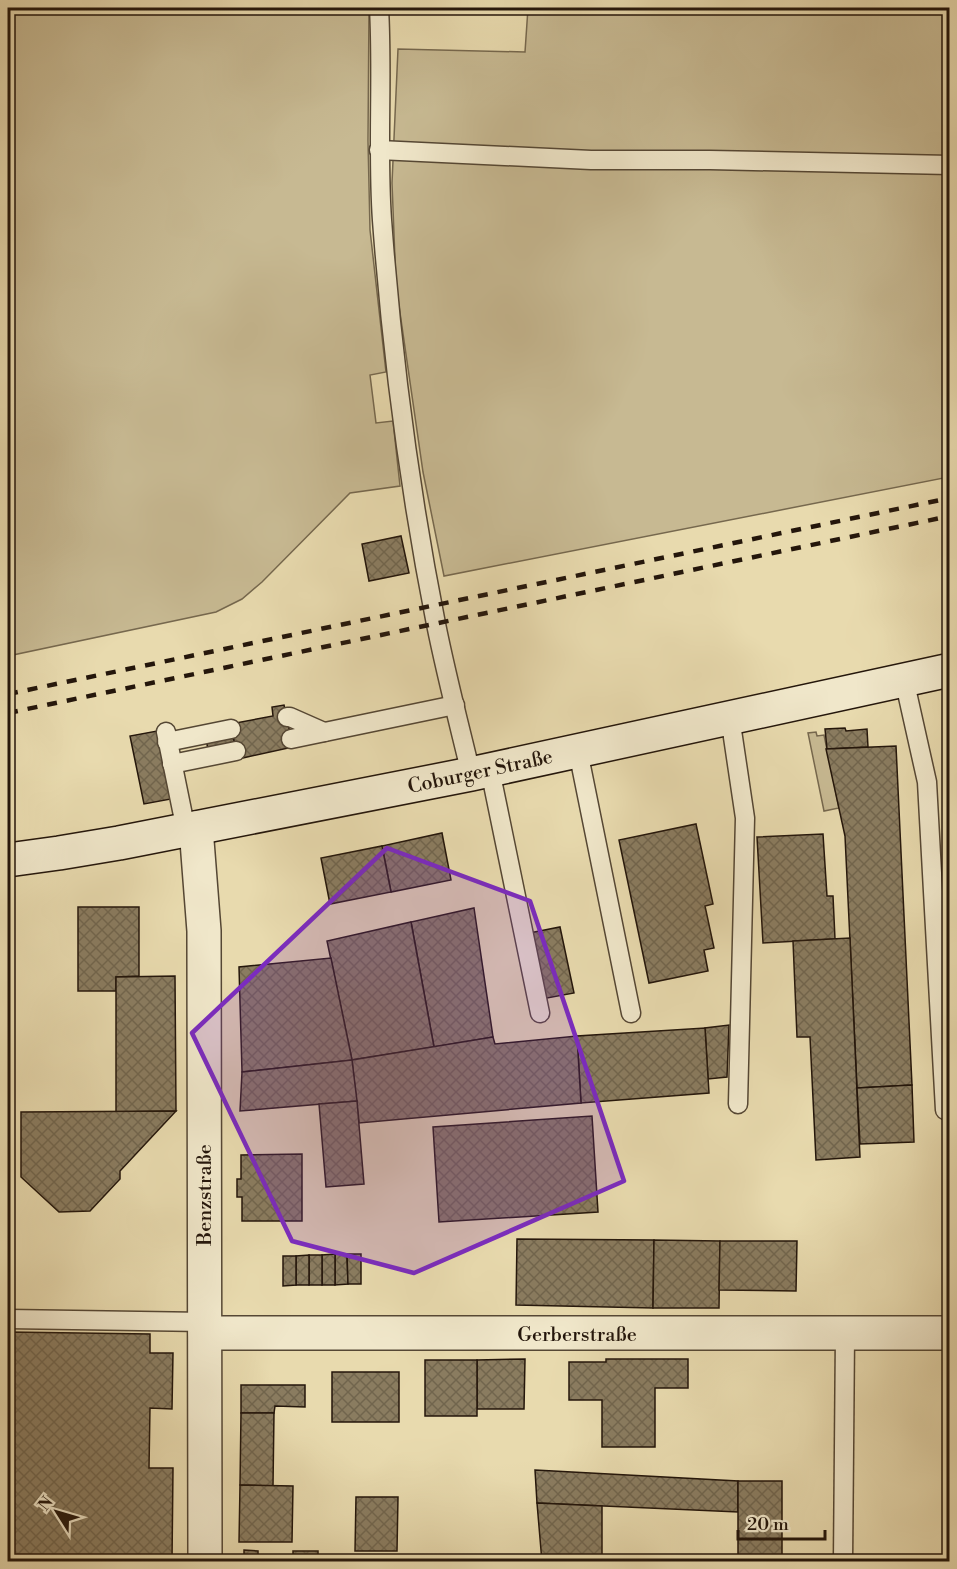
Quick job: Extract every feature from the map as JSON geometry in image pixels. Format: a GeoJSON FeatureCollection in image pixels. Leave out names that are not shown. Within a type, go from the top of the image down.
{"type":"FeatureCollection","features":[{"type":"Feature","properties":{"kind":"street","name":"Coburger Straße"},"geometry":{"type":"LineString","coordinates":[[8,860],[59,854],[481,772],[950,670]]}},
{"type":"Feature","properties":{"kind":"street","name":"Benzstraße"},"geometry":{"type":"LineString","coordinates":[[191,829],[204,931],[205,1562]]}},
{"type":"Feature","properties":{"kind":"street","name":"Gerberstraße"},"geometry":{"type":"LineString","coordinates":[[205,1327],[845,1334],[950,1333]]}},
{"type":"Feature","properties":{"kind":"lane"},"geometry":{"type":"LineString","coordinates":[[379,8],[379,150],[382,219],[388,289],[413,491],[436,624],[455,705],[481,772],[540,1013]]}},
{"type":"Feature","properties":{"kind":"lane"},"geometry":{"type":"LineString","coordinates":[[379,150],[591,160],[722,160],[950,165]]}},
{"type":"Feature","properties":{"kind":"lane"},"geometry":{"type":"LineString","coordinates":[[904,680],[927,782],[945,1110]]}},
{"type":"Feature","properties":{"kind":"lane"},"geometry":{"type":"LineString","coordinates":[[291,739],[455,705]]}},
{"type":"Feature","properties":{"kind":"lane"},"geometry":{"type":"LineString","coordinates":[[287,717],[324,732]]}},
{"type":"Feature","properties":{"kind":"lane"},"geometry":{"type":"LineString","coordinates":[[730,717],[745,818],[738,1104]]}},
{"type":"Feature","properties":{"kind":"lane"},"geometry":{"type":"LineString","coordinates":[[191,829],[172,764],[167,737],[231,729]]}},
{"type":"Feature","properties":{"kind":"lane"},"geometry":{"type":"LineString","coordinates":[[172,764],[236,751]]}},
{"type":"Feature","properties":{"kind":"lane"},"geometry":{"type":"LineString","coordinates":[[578,751],[631,1012]]}},
{"type":"Feature","properties":{"kind":"lane"},"geometry":{"type":"LineString","coordinates":[[8,1319],[205,1327]]}},
{"type":"Feature","properties":{"kind":"lane"},"geometry":{"type":"LineString","coordinates":[[843,1562],[845,1334]]}},
{"type":"Feature","properties":{"kind":"highlighted area"},"geometry":{"type":"Polygon","coordinates":[[[387,848],[530,901],[624,1181],[414,1273],[292,1241],[192,1033],[387,848]]]}},
{"type":"Feature","properties":{"kind":"shaded area"},"geometry":{"type":"Polygon","coordinates":[[[8,8],[369,8],[370,230],[386,372],[370,375],[376,423],[393,421],[400,486],[350,493],[262,582],[242,599],[216,612],[8,656],[8,8]]]}},
{"type":"Feature","properties":{"kind":"shaded area"},"geometry":{"type":"Polygon","coordinates":[[[528,8],[949,8],[949,477],[444,576],[423,472],[396,285],[392,183],[398,49],[525,52],[528,8]]]}},
{"type":"Feature","properties":{"kind":"shaded area"},"geometry":{"type":"Polygon","coordinates":[[[816,732],[817,736],[824,735],[839,808],[824,811],[808,733],[816,732]]]}},
{"type":"Feature","properties":{"kind":"building"},"geometry":{"type":"Polygon","coordinates":[[[401,536],[409,573],[369,581],[362,544],[401,536]]]}},
{"type":"Feature","properties":{"kind":"building"},"geometry":{"type":"Polygon","coordinates":[[[284,705],[293,747],[238,759],[230,724],[273,716],[272,707],[284,705]]]}},
{"type":"Feature","properties":{"kind":"building"},"geometry":{"type":"Polygon","coordinates":[[[845,728],[846,731],[867,729],[868,747],[827,749],[825,729],[845,728]]]}},
{"type":"Feature","properties":{"kind":"building"},"geometry":{"type":"Polygon","coordinates":[[[157,731],[171,799],[144,804],[130,736],[157,731]]]}},
{"type":"Feature","properties":{"kind":"building"},"geometry":{"type":"Polygon","coordinates":[[[232,733],[235,745],[208,750],[206,738],[232,733]]]}},
{"type":"Feature","properties":{"kind":"building"},"geometry":{"type":"Polygon","coordinates":[[[896,746],[912,1085],[857,1088],[845,836],[826,749],[896,746]]]}},
{"type":"Feature","properties":{"kind":"building"},"geometry":{"type":"Polygon","coordinates":[[[696,824],[713,904],[705,906],[714,948],[704,950],[708,971],[649,983],[619,840],[696,824]]]}},
{"type":"Feature","properties":{"kind":"building"},"geometry":{"type":"Polygon","coordinates":[[[442,833],[451,880],[391,892],[382,846],[442,833]]]}},
{"type":"Feature","properties":{"kind":"building"},"geometry":{"type":"Polygon","coordinates":[[[823,834],[827,896],[833,896],[835,939],[763,943],[757,837],[823,834]]]}},
{"type":"Feature","properties":{"kind":"building"},"geometry":{"type":"Polygon","coordinates":[[[382,846],[391,892],[330,904],[321,858],[382,846]]]}},
{"type":"Feature","properties":{"kind":"building"},"geometry":{"type":"Polygon","coordinates":[[[78,907],[139,907],[139,976],[116,977],[116,991],[78,991],[78,907]]]}},
{"type":"Feature","properties":{"kind":"building"},"geometry":{"type":"Polygon","coordinates":[[[474,908],[493,1037],[434,1047],[411,922],[474,908]]]}},
{"type":"Feature","properties":{"kind":"building"},"geometry":{"type":"Polygon","coordinates":[[[411,922],[434,1047],[352,1060],[327,941],[411,922]]]}},
{"type":"Feature","properties":{"kind":"building"},"geometry":{"type":"Polygon","coordinates":[[[560,927],[574,993],[542,999],[529,933],[560,927]]]}},
{"type":"Feature","properties":{"kind":"building"},"geometry":{"type":"Polygon","coordinates":[[[850,938],[860,1157],[816,1160],[810,1037],[797,1037],[793,941],[850,938]]]}},
{"type":"Feature","properties":{"kind":"building"},"geometry":{"type":"Polygon","coordinates":[[[331,958],[352,1060],[242,1072],[239,967],[331,958]]]}},
{"type":"Feature","properties":{"kind":"building"},"geometry":{"type":"Polygon","coordinates":[[[175,976],[176,1111],[116,1112],[116,977],[175,976]]]}},
{"type":"Feature","properties":{"kind":"building"},"geometry":{"type":"Polygon","coordinates":[[[729,1025],[727,1077],[708,1079],[705,1028],[729,1025]]]}},
{"type":"Feature","properties":{"kind":"building"},"geometry":{"type":"Polygon","coordinates":[[[705,1028],[709,1093],[581,1103],[577,1036],[705,1028]]]}},
{"type":"Feature","properties":{"kind":"building"},"geometry":{"type":"Polygon","coordinates":[[[577,1036],[581,1103],[359,1123],[352,1060],[493,1037],[495,1044],[577,1036]]]}},
{"type":"Feature","properties":{"kind":"building"},"geometry":{"type":"Polygon","coordinates":[[[352,1060],[357,1101],[240,1111],[242,1072],[352,1060]]]}},
{"type":"Feature","properties":{"kind":"building"},"geometry":{"type":"Polygon","coordinates":[[[912,1085],[914,1142],[860,1144],[857,1088],[912,1085]]]}},
{"type":"Feature","properties":{"kind":"building"},"geometry":{"type":"Polygon","coordinates":[[[357,1101],[364,1184],[326,1187],[319,1104],[357,1101]]]}},
{"type":"Feature","properties":{"kind":"building"},"geometry":{"type":"Polygon","coordinates":[[[176,1111],[120,1171],[120,1179],[90,1211],[59,1212],[21,1177],[21,1112],[176,1111]]]}},
{"type":"Feature","properties":{"kind":"building"},"geometry":{"type":"Polygon","coordinates":[[[592,1116],[598,1212],[439,1222],[433,1127],[592,1116]]]}},
{"type":"Feature","properties":{"kind":"building"},"geometry":{"type":"Polygon","coordinates":[[[302,1154],[302,1221],[242,1221],[242,1197],[237,1197],[237,1179],[241,1179],[241,1155],[302,1154]]]}},
{"type":"Feature","properties":{"kind":"building"},"geometry":{"type":"Polygon","coordinates":[[[517,1239],[654,1240],[653,1308],[516,1305],[517,1239]]]}},
{"type":"Feature","properties":{"kind":"building"},"geometry":{"type":"Polygon","coordinates":[[[654,1240],[720,1241],[719,1308],[653,1308],[654,1240]]]}},
{"type":"Feature","properties":{"kind":"building"},"geometry":{"type":"Polygon","coordinates":[[[720,1241],[797,1241],[796,1291],[719,1290],[720,1241]]]}},
{"type":"Feature","properties":{"kind":"building"},"geometry":{"type":"Polygon","coordinates":[[[335,1254],[347,1254],[348,1284],[335,1285],[335,1254]]]}},
{"type":"Feature","properties":{"kind":"building"},"geometry":{"type":"Polygon","coordinates":[[[335,1254],[335,1285],[322,1285],[322,1255],[335,1254]]]}},
{"type":"Feature","properties":{"kind":"building"},"geometry":{"type":"Polygon","coordinates":[[[347,1254],[361,1254],[361,1284],[348,1284],[347,1254]]]}},
{"type":"Feature","properties":{"kind":"building"},"geometry":{"type":"Polygon","coordinates":[[[309,1255],[322,1255],[322,1285],[309,1285],[309,1255]]]}},
{"type":"Feature","properties":{"kind":"building"},"geometry":{"type":"Polygon","coordinates":[[[309,1255],[309,1285],[296,1285],[296,1256],[309,1255]]]}},
{"type":"Feature","properties":{"kind":"building"},"geometry":{"type":"Polygon","coordinates":[[[283,1256],[296,1256],[296,1285],[283,1286],[283,1256]]]}},
{"type":"Feature","properties":{"kind":"building"},"geometry":{"type":"Polygon","coordinates":[[[8,1332],[150,1334],[150,1353],[173,1353],[172,1409],[150,1408],[149,1468],[173,1468],[172,1562],[8,1562],[8,1332]]]}},
{"type":"Feature","properties":{"kind":"building"},"geometry":{"type":"Polygon","coordinates":[[[525,1359],[524,1409],[477,1409],[477,1360],[525,1359]]]}},
{"type":"Feature","properties":{"kind":"building"},"geometry":{"type":"Polygon","coordinates":[[[606,1359],[688,1359],[688,1388],[655,1388],[655,1447],[602,1447],[602,1400],[569,1400],[569,1362],[606,1362],[606,1359]]]}},
{"type":"Feature","properties":{"kind":"building"},"geometry":{"type":"Polygon","coordinates":[[[425,1360],[477,1360],[477,1416],[425,1416],[425,1360]]]}},
{"type":"Feature","properties":{"kind":"building"},"geometry":{"type":"Polygon","coordinates":[[[332,1372],[399,1372],[399,1422],[332,1422],[332,1372]]]}},
{"type":"Feature","properties":{"kind":"building"},"geometry":{"type":"Polygon","coordinates":[[[241,1385],[305,1385],[305,1407],[275,1406],[274,1413],[241,1413],[241,1385]]]}},
{"type":"Feature","properties":{"kind":"building"},"geometry":{"type":"Polygon","coordinates":[[[241,1413],[274,1413],[273,1486],[240,1485],[241,1413]]]}},
{"type":"Feature","properties":{"kind":"building"},"geometry":{"type":"Polygon","coordinates":[[[535,1470],[738,1481],[738,1512],[537,1503],[535,1470]]]}},
{"type":"Feature","properties":{"kind":"building"},"geometry":{"type":"Polygon","coordinates":[[[738,1481],[782,1481],[782,1562],[738,1562],[738,1481]]]}},
{"type":"Feature","properties":{"kind":"building"},"geometry":{"type":"Polygon","coordinates":[[[240,1485],[293,1486],[292,1542],[239,1542],[240,1485]]]}},
{"type":"Feature","properties":{"kind":"building"},"geometry":{"type":"Polygon","coordinates":[[[356,1497],[398,1497],[397,1551],[355,1551],[356,1497]]]}},
{"type":"Feature","properties":{"kind":"building"},"geometry":{"type":"Polygon","coordinates":[[[537,1503],[602,1506],[602,1562],[542,1562],[537,1503]]]}},
{"type":"Feature","properties":{"kind":"building"},"geometry":{"type":"Polygon","coordinates":[[[244,1550],[258,1551],[258,1562],[244,1562],[244,1550]]]}},
{"type":"Feature","properties":{"kind":"building"},"geometry":{"type":"Polygon","coordinates":[[[293,1551],[318,1551],[318,1562],[293,1562],[293,1551]]]}},
{"type":"Feature","properties":{"kind":"railway"},"geometry":{"type":"LineString","coordinates":[[8,694],[950,498]]}},
{"type":"Feature","properties":{"kind":"railway"},"geometry":{"type":"LineString","coordinates":[[8,713],[950,516]]}}]}
